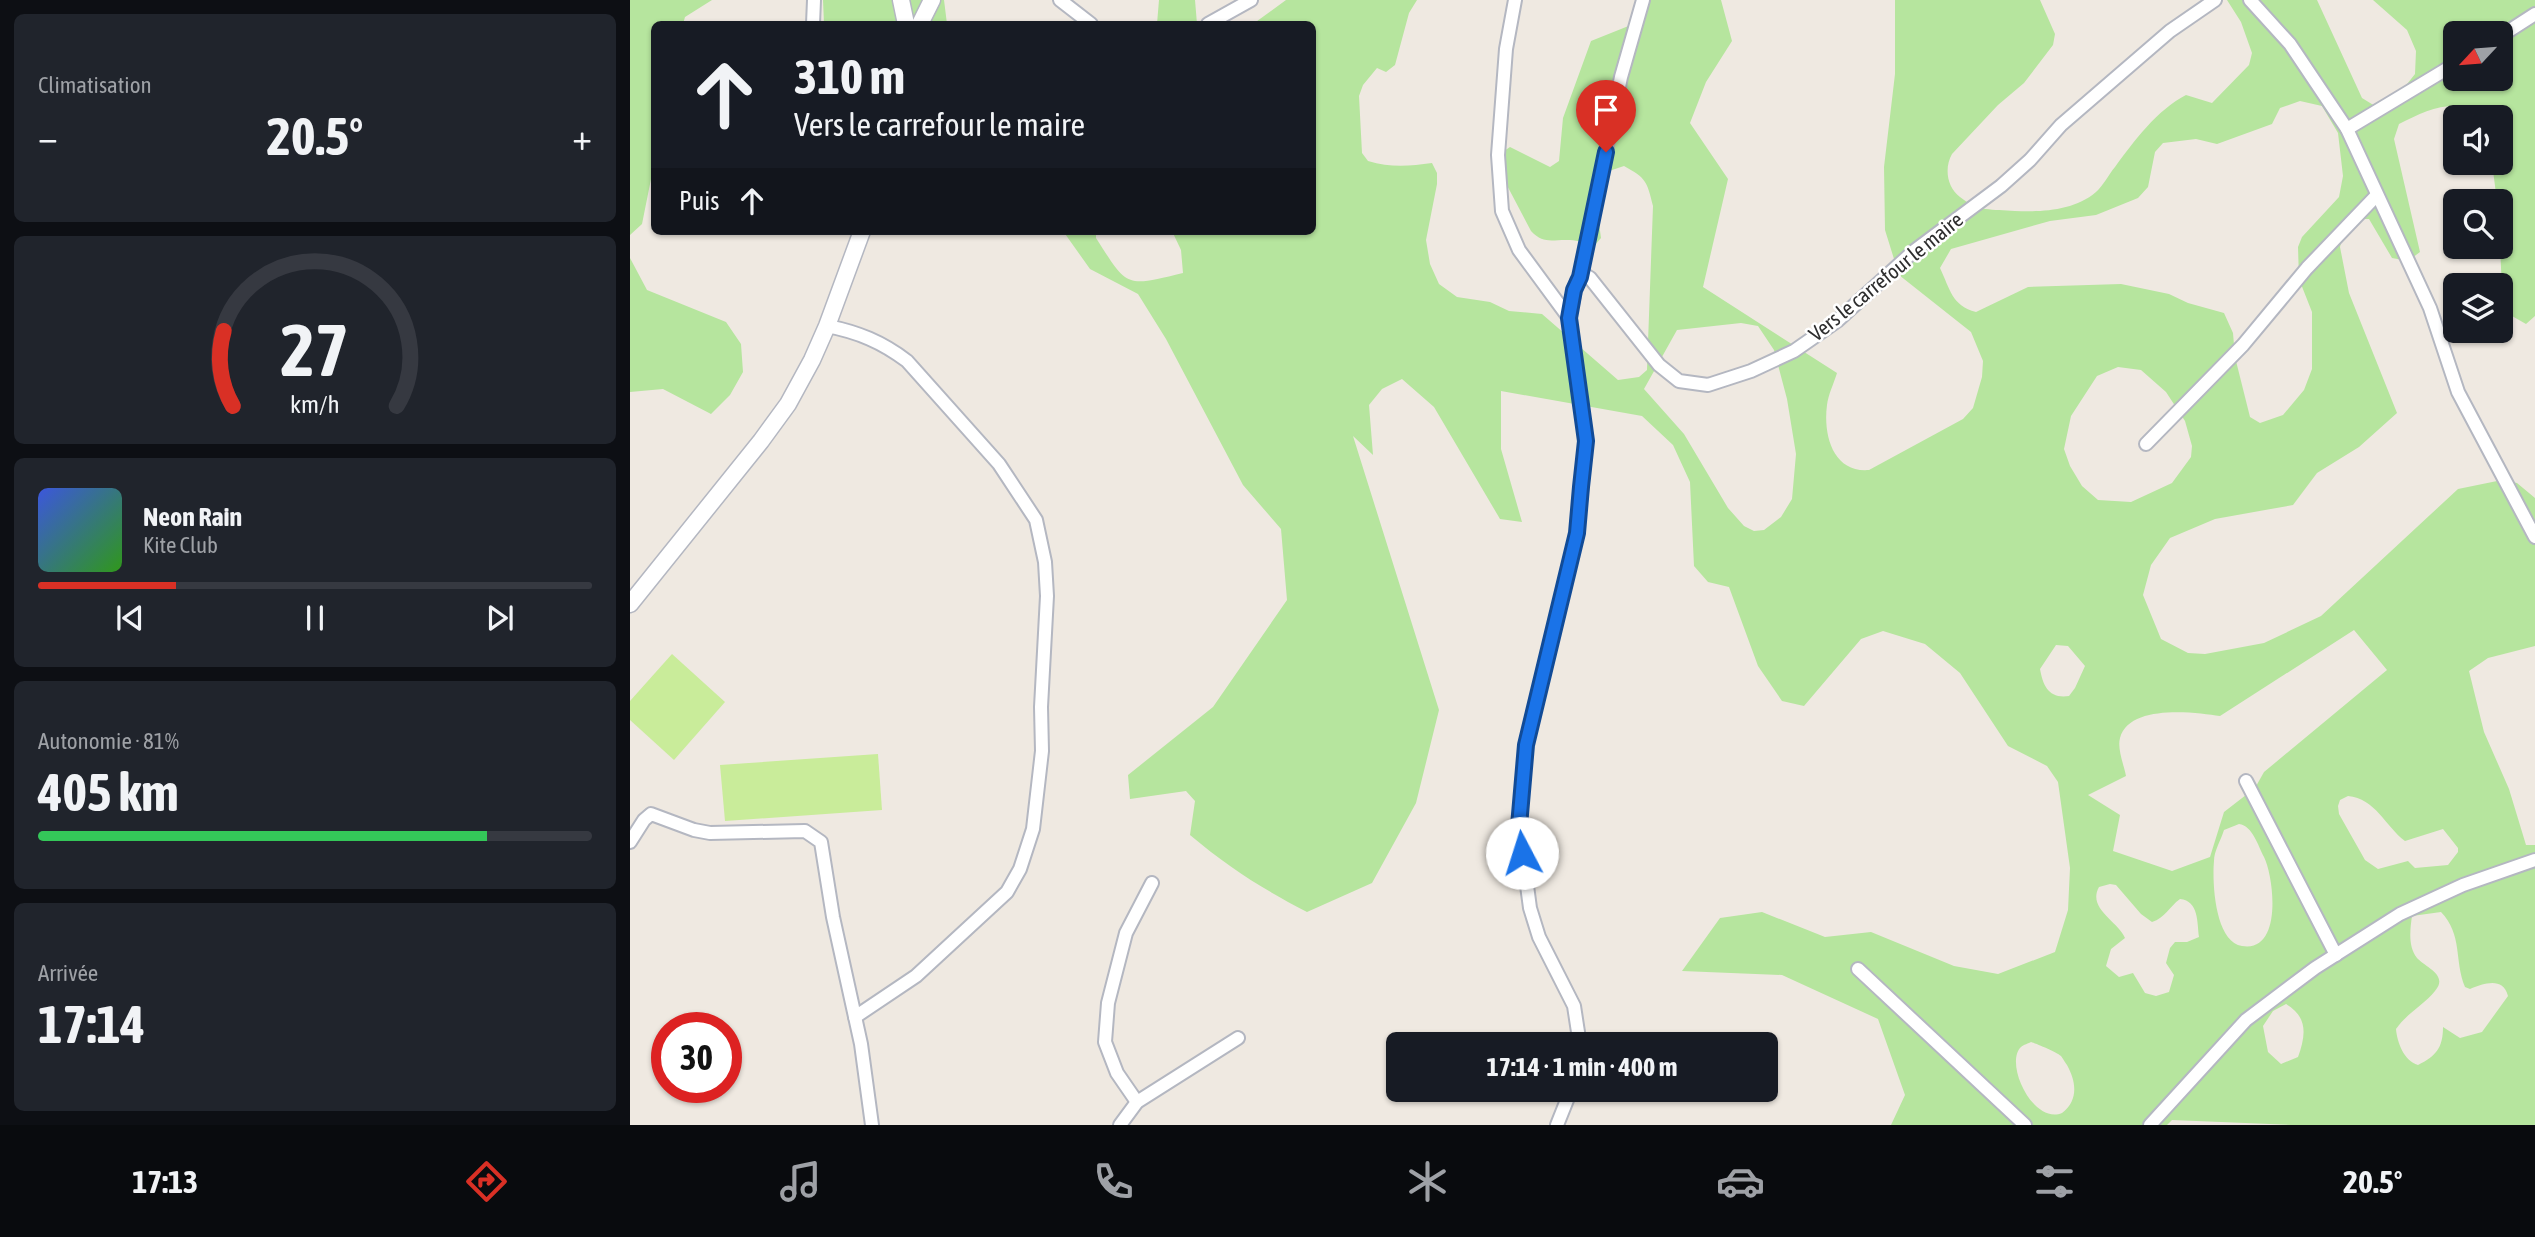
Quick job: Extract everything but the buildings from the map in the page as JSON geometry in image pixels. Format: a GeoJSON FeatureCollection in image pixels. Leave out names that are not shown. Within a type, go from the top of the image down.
{"type":"FeatureCollection","features":[{"type":"Feature","properties":{"kind":"street"},"geometry":{"type":"LineString","coordinates":[[813,21],[814,0]]}},
{"type":"Feature","properties":{"kind":"street"},"geometry":{"type":"LineString","coordinates":[[901,0],[905,21]]}},
{"type":"Feature","properties":{"kind":"street"},"geometry":{"type":"LineString","coordinates":[[922,21],[932,0]]}},
{"type":"Feature","properties":{"kind":"street"},"geometry":{"type":"LineString","coordinates":[[1060,0],[1087,21]]}},
{"type":"Feature","properties":{"kind":"street"},"geometry":{"type":"LineString","coordinates":[[1213,21],[1251,0]]}},
{"type":"Feature","properties":{"kind":"street"},"geometry":{"type":"LineString","coordinates":[[1514,0],[1506,49],[1498,155],[1502,211],[1519,250],[1569,318]]}},
{"type":"Feature","properties":{"kind":"street"},"geometry":{"type":"LineString","coordinates":[[1578,1032],[1574,1006],[1539,937],[1533,918],[1519,826],[1526,745],[1577,533],[1585,454],[1586,441],[1569,318],[1574,290],[1580,277],[1621,77],[1643,0]]}},
{"type":"Feature","properties":{"kind":"street","name":"Vers le carrefour le maire"},"geometry":{"type":"LineString","coordinates":[[1580,277],[1585,275],[1590,278],[1659,365],[1679,380],[1708,385],[1751,371],[1794,351],[1837,321],[1914,251],[2001,186],[2030,160],[2061,125],[2170,31],[2215,0]]}},
{"type":"Feature","properties":{"kind":"street"},"geometry":{"type":"LineString","coordinates":[[2250,0],[2290,44],[2347,129],[2430,308],[2458,392],[2535,537]]}},
{"type":"Feature","properties":{"kind":"street"},"geometry":{"type":"LineString","coordinates":[[2513,28],[2535,14]]}},
{"type":"Feature","properties":{"kind":"street"},"geometry":{"type":"LineString","coordinates":[[2347,129],[2443,71]]}},
{"type":"Feature","properties":{"kind":"street"},"geometry":{"type":"LineString","coordinates":[[2146,444],[2243,345],[2306,268],[2377,195]]}},
{"type":"Feature","properties":{"kind":"street"},"geometry":{"type":"LineString","coordinates":[[630,604],[774,422],[807,370],[827,326],[861,235]]}},
{"type":"Feature","properties":{"kind":"street"},"geometry":{"type":"LineString","coordinates":[[827,326],[866,336],[890,348],[907,362],[999,464],[1036,520],[1045,562],[1047,596],[1041,707],[1042,751],[1033,829],[1015,880],[999,901],[940,956],[896,991],[855,1017]]}},
{"type":"Feature","properties":{"kind":"street"},"geometry":{"type":"LineString","coordinates":[[2246,781],[2336,955]]}},
{"type":"Feature","properties":{"kind":"street"},"geometry":{"type":"LineString","coordinates":[[632,835],[651,814],[710,833],[805,831],[815,835],[821,842],[833,917],[867,1079],[872,1125]]}},
{"type":"Feature","properties":{"kind":"street"},"geometry":{"type":"LineString","coordinates":[[2150,1125],[2246,1020],[2336,955],[2400,914],[2463,885],[2535,860]]}},
{"type":"Feature","properties":{"kind":"street"},"geometry":{"type":"LineString","coordinates":[[1137,1102],[1116,1073],[1105,1042],[1108,1003],[1126,933],[1152,883]]}},
{"type":"Feature","properties":{"kind":"street"},"geometry":{"type":"LineString","coordinates":[[1858,969],[2025,1125]]}},
{"type":"Feature","properties":{"kind":"street"},"geometry":{"type":"LineString","coordinates":[[1121,1125],[1137,1102],[1238,1038]]}},
{"type":"Feature","properties":{"kind":"street"},"geometry":{"type":"LineString","coordinates":[[1557,1125],[1566,1102]]}},
{"type":"Feature","properties":{"kind":"green space"},"geometry":{"type":"Polygon","coordinates":[[[630,0],[712,0],[685,17],[684,21],[651,21],[651,179],[642,224],[630,235],[630,0]]]}},
{"type":"Feature","properties":{"kind":"green space"},"geometry":{"type":"Polygon","coordinates":[[[823,0],[944,0],[947,21],[824,21],[823,0]]]}},
{"type":"Feature","properties":{"kind":"green space"},"geometry":{"type":"Polygon","coordinates":[[[1159,0],[1195,0],[1197,21],[1157,21],[1159,0]]]}},
{"type":"Feature","properties":{"kind":"green space"},"geometry":{"type":"Polygon","coordinates":[[[1286,0],[1417,0],[1409,13],[1395,65],[1386,72],[1377,68],[1363,85],[1359,96],[1362,153],[1368,161],[1385,165],[1432,163],[1437,173],[1437,184],[1426,240],[1430,264],[1439,284],[1457,297],[1490,302],[1509,311],[1542,314],[1618,380],[1639,377],[1647,370],[1653,206],[1647,186],[1641,177],[1624,166],[1603,173],[1595,194],[1601,238],[1594,246],[1573,240],[1545,240],[1531,231],[1501,174],[1501,153],[1510,147],[1550,167],[1559,161],[1563,118],[1591,41],[1641,21],[1635,0],[1721,0],[1732,41],[1706,82],[1690,123],[1728,179],[1703,287],[1837,373],[1827,405],[1829,440],[1839,459],[1847,465],[1869,470],[1963,419],[1973,408],[1982,377],[1983,361],[1971,332],[1899,275],[1885,230],[1884,167],[1895,74],[1895,0],[2040,0],[2055,34],[2053,45],[2024,83],[1998,105],[1952,154],[1948,171],[1952,188],[1967,202],[1992,210],[2025,211],[2068,207],[2087,198],[2099,189],[2138,137],[2165,109],[2186,95],[2212,103],[2249,65],[2252,53],[2241,22],[2227,0],[2317,0],[2362,98],[2375,106],[2396,98],[2415,74],[2416,51],[2407,30],[2373,0],[2535,0],[2535,316],[2526,324],[2513,317],[2513,273],[2501,273],[2501,259],[2513,259],[2513,189],[2495,189],[2494,175],[2513,175],[2513,105],[2443,105],[2399,124],[2394,139],[2420,252],[2408,261],[2392,258],[2369,219],[2354,219],[2344,231],[2340,247],[2349,293],[2397,413],[2359,447],[2317,473],[2293,505],[2215,519],[2170,538],[2151,565],[2143,595],[2161,639],[2188,653],[2205,654],[2264,643],[2321,616],[2458,489],[2502,480],[2517,483],[2535,498],[2535,646],[2488,658],[2469,671],[2484,732],[2509,789],[2526,845],[2535,845],[2535,1125],[2291,1125],[2172,1120],[2167,1125],[1891,1125],[1905,1095],[1878,1019],[1782,975],[1682,971],[1720,918],[1762,912],[1825,937],[1871,932],[1954,966],[1998,974],[2055,952],[2068,910],[2070,868],[2058,782],[2047,766],[2008,746],[1960,673],[1925,644],[1883,631],[1861,639],[1804,706],[1782,701],[1758,666],[1729,587],[1708,582],[1694,566],[1690,482],[1673,445],[1642,416],[1501,391],[1501,449],[1522,522],[1500,519],[1434,407],[1402,379],[1382,389],[1369,405],[1373,455],[1353,436],[1439,710],[1416,803],[1372,883],[1307,912],[1247,877],[1190,835],[1195,801],[1186,791],[1130,799],[1128,775],[1213,707],[1287,600],[1281,529],[1243,485],[1166,339],[1138,294],[1090,269],[1066,235],[1096,235],[1115,267],[1130,280],[1149,280],[1183,273],[1181,250],[1174,235],[1316,235],[1316,21],[1257,21],[1286,0]],[[2300,101],[2280,108],[2272,124],[2217,144],[2196,139],[2163,143],[2155,152],[2148,187],[2138,198],[2096,215],[2050,221],[1951,249],[1940,268],[1949,290],[1962,306],[1976,312],[2028,287],[2121,284],[2169,294],[2188,303],[2224,313],[2233,333],[2235,357],[2250,417],[2260,423],[2283,415],[2304,390],[2312,369],[2312,312],[2299,279],[2298,247],[2302,237],[2339,197],[2343,176],[2338,133],[2322,106],[2300,101]],[[1741,323],[1677,330],[1644,389],[1684,434],[1728,508],[1744,526],[1754,531],[1764,530],[1781,517],[1792,499],[1796,454],[1787,399],[1774,350],[1758,326],[1741,323]],[[2118,367],[2097,376],[2071,416],[2064,449],[2082,486],[2098,500],[2131,502],[2172,483],[2191,457],[2192,446],[2185,421],[2166,392],[2141,370],[2118,367]],[[2354,630],[2220,716],[2164,713],[2149,715],[2126,727],[2119,742],[2126,776],[2088,795],[2120,815],[2113,851],[2172,871],[2210,857],[2224,812],[2255,788],[2264,772],[2387,670],[2354,630]],[[2056,645],[2040,669],[2041,675],[2045,686],[2052,693],[2069,696],[2085,666],[2068,646],[2056,645]],[[2348,796],[2340,800],[2339,814],[2365,860],[2378,869],[2408,861],[2415,868],[2448,865],[2458,852],[2458,848],[2443,829],[2405,841],[2366,802],[2348,796]],[[2239,824],[2224,830],[2215,853],[2215,897],[2226,934],[2233,942],[2242,946],[2255,945],[2264,938],[2270,926],[2271,880],[2257,842],[2248,828],[2239,824]],[[2116,885],[2099,887],[2096,895],[2100,908],[2125,938],[2111,949],[2106,966],[2119,977],[2133,973],[2145,993],[2156,996],[2169,992],[2174,975],[2166,963],[2170,948],[2175,942],[2187,942],[2199,937],[2194,908],[2180,899],[2152,922],[2141,914],[2116,885]],[[2441,912],[2412,916],[2411,944],[2414,954],[2439,980],[2439,985],[2431,996],[2396,1029],[2402,1050],[2409,1060],[2418,1065],[2437,1050],[2442,1041],[2443,1027],[2460,1038],[2482,1032],[2508,996],[2506,990],[2498,984],[2470,989],[2465,987],[2455,939],[2441,912]],[[2286,1004],[2273,1011],[2263,1026],[2268,1052],[2281,1064],[2298,1057],[2303,1041],[2303,1027],[2298,1015],[2286,1004]],[[2031,1042],[2021,1047],[2016,1066],[2024,1091],[2032,1102],[2051,1114],[2062,1113],[2071,1102],[2074,1084],[2062,1057],[2031,1042]]]}},
{"type":"Feature","properties":{"kind":"green space"},"geometry":{"type":"Polygon","coordinates":[[[630,258],[647,290],[726,322],[741,344],[743,372],[730,395],[711,414],[663,389],[630,392],[630,258]]]}},
{"type":"Feature","properties":{"kind":"green space"},"geometry":{"type":"Polygon","coordinates":[[[672,654],[725,702],[674,760],[630,720],[630,701],[672,654]]]}},
{"type":"Feature","properties":{"kind":"green space"},"geometry":{"type":"Polygon","coordinates":[[[878,754],[882,810],[725,821],[720,765],[878,754]]]}},
{"type":"Feature","properties":{"kind":"route"},"geometry":{"type":"LineString","coordinates":[[1522,853],[1519,826],[1526,745],[1577,533],[1586,441],[1569,318],[1606,152]]}}]}
